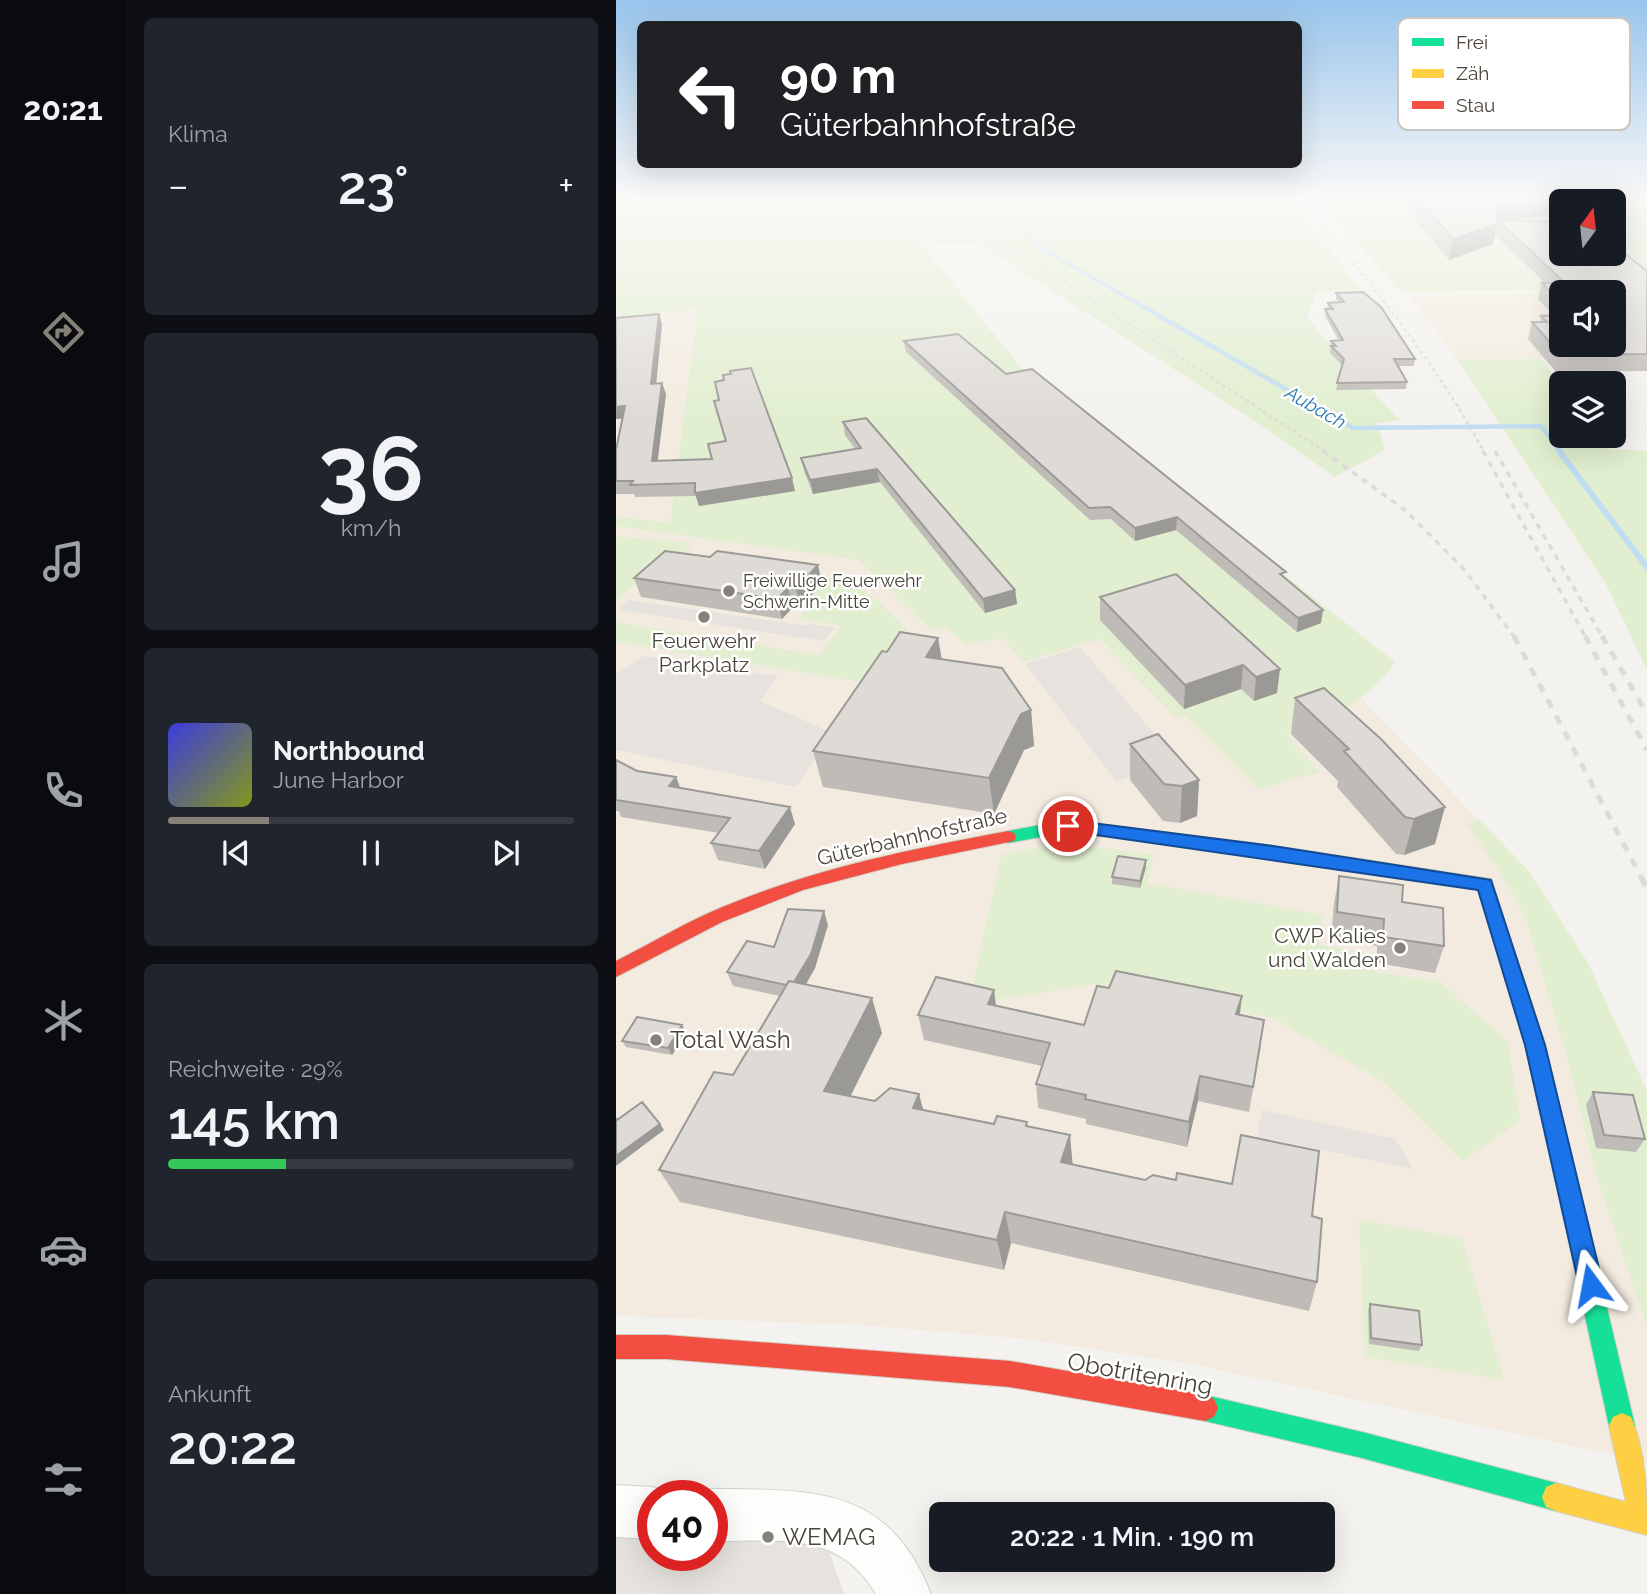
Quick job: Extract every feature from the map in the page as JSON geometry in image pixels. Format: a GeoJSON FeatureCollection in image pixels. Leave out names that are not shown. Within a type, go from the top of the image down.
{"type":"FeatureCollection","features":[{"type":"Feature","properties":{"kind":"street","name":"Güterbahnhofstraße"},"geometry":{"type":"LineString","coordinates":[[616,970],[730,911],[824,878],[947,848],[1068,826],[1273,852],[1485,884]]}},
{"type":"Feature","properties":{"kind":"street","name":"Obotritenring"},"geometry":{"type":"LineString","coordinates":[[616,1347],[666,1347],[1037,1378],[1187,1404],[1645,1521],[1535,1045],[1485,884]]}},
{"type":"Feature","properties":{"kind":"street"},"geometry":{"type":"LineString","coordinates":[[616,1511],[637,1512]]}},
{"type":"Feature","properties":{"kind":"street"},"geometry":{"type":"LineString","coordinates":[[728,1516],[818,1519],[867,1541],[900,1577],[904,1594]]}},
{"type":"Feature","properties":{"kind":"shaded area"},"geometry":{"type":"Polygon","coordinates":[[[1549,293],[1549,357],[1626,357],[1626,350],[1647,358],[1457,359],[1409,295],[1549,293]]]}},
{"type":"Feature","properties":{"kind":"shaded area"},"geometry":{"type":"Polygon","coordinates":[[[698,308],[670,523],[1199,558],[1342,679],[1528,870],[1588,963],[1647,1091],[1647,1462],[1192,1364],[1026,1339],[860,1325],[616,1316],[616,317],[698,308]]]}},
{"type":"Feature","properties":{"kind":"shaded area","name":"Feuerwehr Parkplatz"},"geometry":{"type":"Polygon","coordinates":[[[629,600],[835,628],[824,641],[618,610],[629,600]]]}},
{"type":"Feature","properties":{"kind":"shaded area"},"geometry":{"type":"Polygon","coordinates":[[[1080,647],[1177,760],[1116,781],[1025,664],[1080,647]]]}},
{"type":"Feature","properties":{"kind":"shaded area"},"geometry":{"type":"Polygon","coordinates":[[[644,656],[778,676],[760,701],[833,733],[796,787],[616,750],[616,674],[644,656]]]}},
{"type":"Feature","properties":{"kind":"shaded area"},"geometry":{"type":"Polygon","coordinates":[[[1262,1110],[1395,1139],[1413,1169],[1257,1136],[1262,1110]]]}},
{"type":"Feature","properties":{"kind":"shaded area","name":"WEMAG"},"geometry":{"type":"Polygon","coordinates":[[[616,1511],[637,1512],[637,1571],[728,1571],[728,1516],[818,1519],[844,1594],[616,1594],[616,1511]]]}},
{"type":"Feature","properties":{"kind":"green space"},"geometry":{"type":"Polygon","coordinates":[[[616,272],[944,272],[1019,365],[1395,662],[1361,698],[1317,723],[1286,735],[1320,772],[1259,789],[1185,715],[1176,718],[1100,639],[1023,662],[1003,638],[967,644],[944,627],[932,631],[859,560],[616,526],[616,517],[670,523],[698,309],[616,317],[616,272]]]}},
{"type":"Feature","properties":{"kind":"green space"},"geometry":{"type":"Polygon","coordinates":[[[1023,272],[1348,272],[1362,290],[1317,291],[1307,318],[1399,420],[1377,423],[1385,450],[1335,477],[1249,417],[1023,272]]]}},
{"type":"Feature","properties":{"kind":"green space"},"geometry":{"type":"Polygon","coordinates":[[[1383,272],[1647,272],[1647,289],[1626,289],[1626,280],[1549,280],[1549,290],[1400,292],[1383,272]]]}},
{"type":"Feature","properties":{"kind":"green space"},"geometry":{"type":"Polygon","coordinates":[[[1457,359],[1541,359],[1550,371],[1549,448],[1647,451],[1647,670],[1606,584],[1457,359]]]}},
{"type":"Feature","properties":{"kind":"green space"},"geometry":{"type":"Polygon","coordinates":[[[616,536],[690,543],[685,548],[693,549],[676,565],[659,563],[616,601],[616,536]]]}},
{"type":"Feature","properties":{"kind":"green space"},"geometry":{"type":"Polygon","coordinates":[[[835,572],[841,573],[879,602],[916,638],[880,685],[616,642],[616,622],[819,655],[841,626],[798,619],[810,606],[804,604],[835,572]]]}},
{"type":"Feature","properties":{"kind":"green space"},"geometry":{"type":"Polygon","coordinates":[[[1479,820],[1528,870],[1588,963],[1647,1091],[1647,1326],[1595,1172],[1566,1053],[1527,922],[1510,887],[1467,823],[1479,820]]]}},
{"type":"Feature","properties":{"kind":"green space"},"geometry":{"type":"Polygon","coordinates":[[[1062,843],[1154,855],[1147,883],[1322,915],[1320,945],[1365,953],[1365,970],[1440,982],[1508,1042],[1520,1121],[1462,1161],[1383,1082],[1273,1018],[1093,984],[968,1005],[1002,854],[1062,843]]]}},
{"type":"Feature","properties":{"kind":"green space"},"geometry":{"type":"Polygon","coordinates":[[[1359,1220],[1462,1238],[1504,1380],[1365,1357],[1359,1220]]]}},
{"type":"Feature","properties":{"kind":"building"},"geometry":{"type":"Polygon","coordinates":[[[1554,272],[1647,272],[1647,354],[1626,354],[1626,280],[1562,280],[1554,272]]]}},
{"type":"Feature","properties":{"kind":"building"},"geometry":{"type":"Polygon","coordinates":[[[1363,292],[1381,307],[1415,359],[1394,359],[1407,382],[1337,383],[1344,359],[1331,346],[1336,346],[1331,341],[1343,340],[1325,309],[1333,309],[1328,303],[1344,302],[1336,293],[1363,292]]]}},
{"type":"Feature","properties":{"kind":"building"},"geometry":{"type":"Polygon","coordinates":[[[659,314],[651,384],[662,383],[652,461],[712,459],[708,444],[726,441],[714,401],[719,400],[715,382],[724,380],[723,375],[731,374],[730,371],[751,368],[792,478],[695,493],[695,483],[630,485],[633,481],[616,481],[616,450],[625,406],[616,407],[616,318],[659,314]]]}},
{"type":"Feature","properties":{"kind":"building"},"geometry":{"type":"Polygon","coordinates":[[[1541,316],[1549,316],[1549,341],[1532,322],[1547,322],[1541,316]]]}},
{"type":"Feature","properties":{"kind":"building"},"geometry":{"type":"Polygon","coordinates":[[[958,334],[1006,374],[1032,369],[1286,572],[1280,574],[1323,610],[1298,618],[1177,517],[1135,528],[1110,507],[1089,508],[904,341],[958,334]]]}},
{"type":"Feature","properties":{"kind":"building"},"geometry":{"type":"Polygon","coordinates":[[[866,418],[1015,590],[983,599],[877,469],[810,480],[801,458],[861,448],[843,422],[866,418]]]}},
{"type":"Feature","properties":{"kind":"building"},"geometry":{"type":"Polygon","coordinates":[[[665,551],[710,557],[717,551],[818,565],[796,589],[788,588],[777,599],[634,578],[665,551]]]}},
{"type":"Feature","properties":{"kind":"building"},"geometry":{"type":"Polygon","coordinates":[[[1176,574],[1280,669],[1256,677],[1243,665],[1185,685],[1100,597],[1176,574]]]}},
{"type":"Feature","properties":{"kind":"building"},"geometry":{"type":"Polygon","coordinates":[[[900,632],[938,638],[926,657],[1002,668],[1031,710],[1021,714],[989,778],[813,751],[882,651],[887,652],[900,632]]]}},
{"type":"Feature","properties":{"kind":"building"},"geometry":{"type":"Polygon","coordinates":[[[1324,688],[1381,739],[1445,807],[1414,819],[1405,817],[1344,751],[1349,749],[1295,698],[1324,688]]]}},
{"type":"Feature","properties":{"kind":"building"},"geometry":{"type":"Polygon","coordinates":[[[1158,734],[1199,780],[1182,786],[1164,784],[1130,744],[1158,734]]]}},
{"type":"Feature","properties":{"kind":"building"},"geometry":{"type":"Polygon","coordinates":[[[616,760],[637,771],[676,777],[669,786],[790,807],[759,851],[711,843],[730,818],[616,800],[616,760]]]}},
{"type":"Feature","properties":{"kind":"building"},"geometry":{"type":"Polygon","coordinates":[[[1118,856],[1146,860],[1140,881],[1112,877],[1118,856]]]}},
{"type":"Feature","properties":{"kind":"building"},"geometry":{"type":"Polygon","coordinates":[[[1339,876],[1403,885],[1402,902],[1443,908],[1444,946],[1383,937],[1384,919],[1337,912],[1339,876]]]}},
{"type":"Feature","properties":{"kind":"building"},"geometry":{"type":"Polygon","coordinates":[[[788,909],[824,911],[811,954],[794,982],[789,981],[786,985],[727,972],[747,941],[774,947],[788,909]]]}},
{"type":"Feature","properties":{"kind":"building"},"geometry":{"type":"Polygon","coordinates":[[[1116,971],[1242,996],[1236,1014],[1264,1020],[1253,1087],[1200,1076],[1189,1122],[1085,1099],[1086,1095],[1036,1084],[1050,1043],[918,1015],[936,977],[994,990],[988,1004],[1084,1025],[1097,986],[1109,988],[1116,971]]]}},
{"type":"Feature","properties":{"kind":"building"},"geometry":{"type":"Polygon","coordinates":[[[789,981],[872,998],[824,1091],[875,1101],[890,1088],[919,1094],[913,1108],[994,1124],[997,1116],[1027,1122],[1026,1126],[1070,1135],[1061,1162],[1145,1180],[1153,1175],[1176,1180],[1177,1173],[1232,1184],[1241,1135],[1319,1151],[1312,1216],[1322,1219],[1317,1282],[1005,1212],[997,1240],[659,1170],[714,1072],[733,1075],[789,981]]]}},
{"type":"Feature","properties":{"kind":"building","name":"Total Wash"},"geometry":{"type":"Polygon","coordinates":[[[637,1017],[682,1025],[668,1048],[622,1041],[637,1017]]]}},
{"type":"Feature","properties":{"kind":"building"},"geometry":{"type":"Polygon","coordinates":[[[1593,1092],[1633,1095],[1645,1139],[1604,1135],[1593,1092]]]}},
{"type":"Feature","properties":{"kind":"building"},"geometry":{"type":"Polygon","coordinates":[[[642,1102],[660,1124],[616,1156],[616,1118],[617,1120],[642,1102]]]}},
{"type":"Feature","properties":{"kind":"building"},"geometry":{"type":"Polygon","coordinates":[[[1370,1304],[1419,1311],[1422,1345],[1371,1338],[1370,1304]]]}},
{"type":"Feature","properties":{"kind":"waterway","name":"Aubach"},"geometry":{"type":"LineString","coordinates":[[1083,272],[1147,309]]}},
{"type":"Feature","properties":{"kind":"waterway","name":"Aubach"},"geometry":{"type":"LineString","coordinates":[[1144,307],[1353,428],[1541,426],[1561,452]]}},
{"type":"Feature","properties":{"kind":"waterway","name":"Aubach"},"geometry":{"type":"LineString","coordinates":[[1559,451],[1647,567]]}},
{"type":"Feature","properties":{"kind":"railway"},"geometry":{"type":"LineString","coordinates":[[1050,272],[1326,452]]}},
{"type":"Feature","properties":{"kind":"railway"},"geometry":{"type":"LineString","coordinates":[[1361,272],[1444,384],[1484,452]]}},
{"type":"Feature","properties":{"kind":"railway"},"geometry":{"type":"LineString","coordinates":[[1323,451],[1405,510],[1463,568],[1515,638]]}},
{"type":"Feature","properties":{"kind":"railway"},"geometry":{"type":"LineString","coordinates":[[1483,451],[1586,638]]}},
{"type":"Feature","properties":{"kind":"railway"},"geometry":{"type":"LineString","coordinates":[[1495,451],[1603,638]]}},
{"type":"Feature","properties":{"kind":"railway"},"geometry":{"type":"LineString","coordinates":[[1514,636],[1642,879]]}},
{"type":"Feature","properties":{"kind":"railway"},"geometry":{"type":"LineString","coordinates":[[1585,636],[1647,750]]}},
{"type":"Feature","properties":{"kind":"railway"},"geometry":{"type":"LineString","coordinates":[[1602,636],[1647,714]]}},
{"type":"Feature","properties":{"kind":"railway"},"geometry":{"type":"LineString","coordinates":[[1641,877],[1647,888]]}},
{"type":"Feature","properties":{"kind":"traffic: fast"},"geometry":{"type":"LineString","coordinates":[[1008,837],[1068,826],[1281,853]]}},
{"type":"Feature","properties":{"kind":"traffic: fast"},"geometry":{"type":"LineString","coordinates":[[1548,1101],[1622,1426]]}},
{"type":"Feature","properties":{"kind":"traffic: fast"},"geometry":{"type":"LineString","coordinates":[[1205,1408],[1362,1445],[1556,1497]]}},
{"type":"Feature","properties":{"kind":"traffic: slow"},"geometry":{"type":"LineString","coordinates":[[1281,853],[1485,884],[1535,1045],[1548,1101]]}},
{"type":"Feature","properties":{"kind":"traffic: slow"},"geometry":{"type":"LineString","coordinates":[[1622,1426],[1644,1520]]}},
{"type":"Feature","properties":{"kind":"traffic: slow"},"geometry":{"type":"LineString","coordinates":[[1556,1497],[1647,1521]]}},
{"type":"Feature","properties":{"kind":"traffic: jam"},"geometry":{"type":"LineString","coordinates":[[616,970],[715,918],[797,886],[902,858],[1008,837]]}},
{"type":"Feature","properties":{"kind":"traffic: jam"},"geometry":{"type":"LineString","coordinates":[[616,1347],[666,1347],[1010,1374],[1205,1408]]}},
{"type":"Feature","properties":{"kind":"place","name":"Freiwillige Feuerwehr Schwerin-Mitte"},"geometry":{"type":"Point","coordinates":[729,591]}},
{"type":"Feature","properties":{"kind":"place","name":"Feuerwehr Parkplatz"},"geometry":{"type":"Point","coordinates":[704,617]}},
{"type":"Feature","properties":{"kind":"place","name":"CWP Kalies und Walden"},"geometry":{"type":"Point","coordinates":[1400,948]}},
{"type":"Feature","properties":{"kind":"place","name":"Total Wash"},"geometry":{"type":"Point","coordinates":[656,1040]}},
{"type":"Feature","properties":{"kind":"place","name":"WEMAG"},"geometry":{"type":"Point","coordinates":[768,1537]}},
{"type":"Feature","properties":{"kind":"route"},"geometry":{"type":"LineString","coordinates":[[1068,826],[1273,852],[1485,884],[1535,1045],[1591,1285]]}}]}
